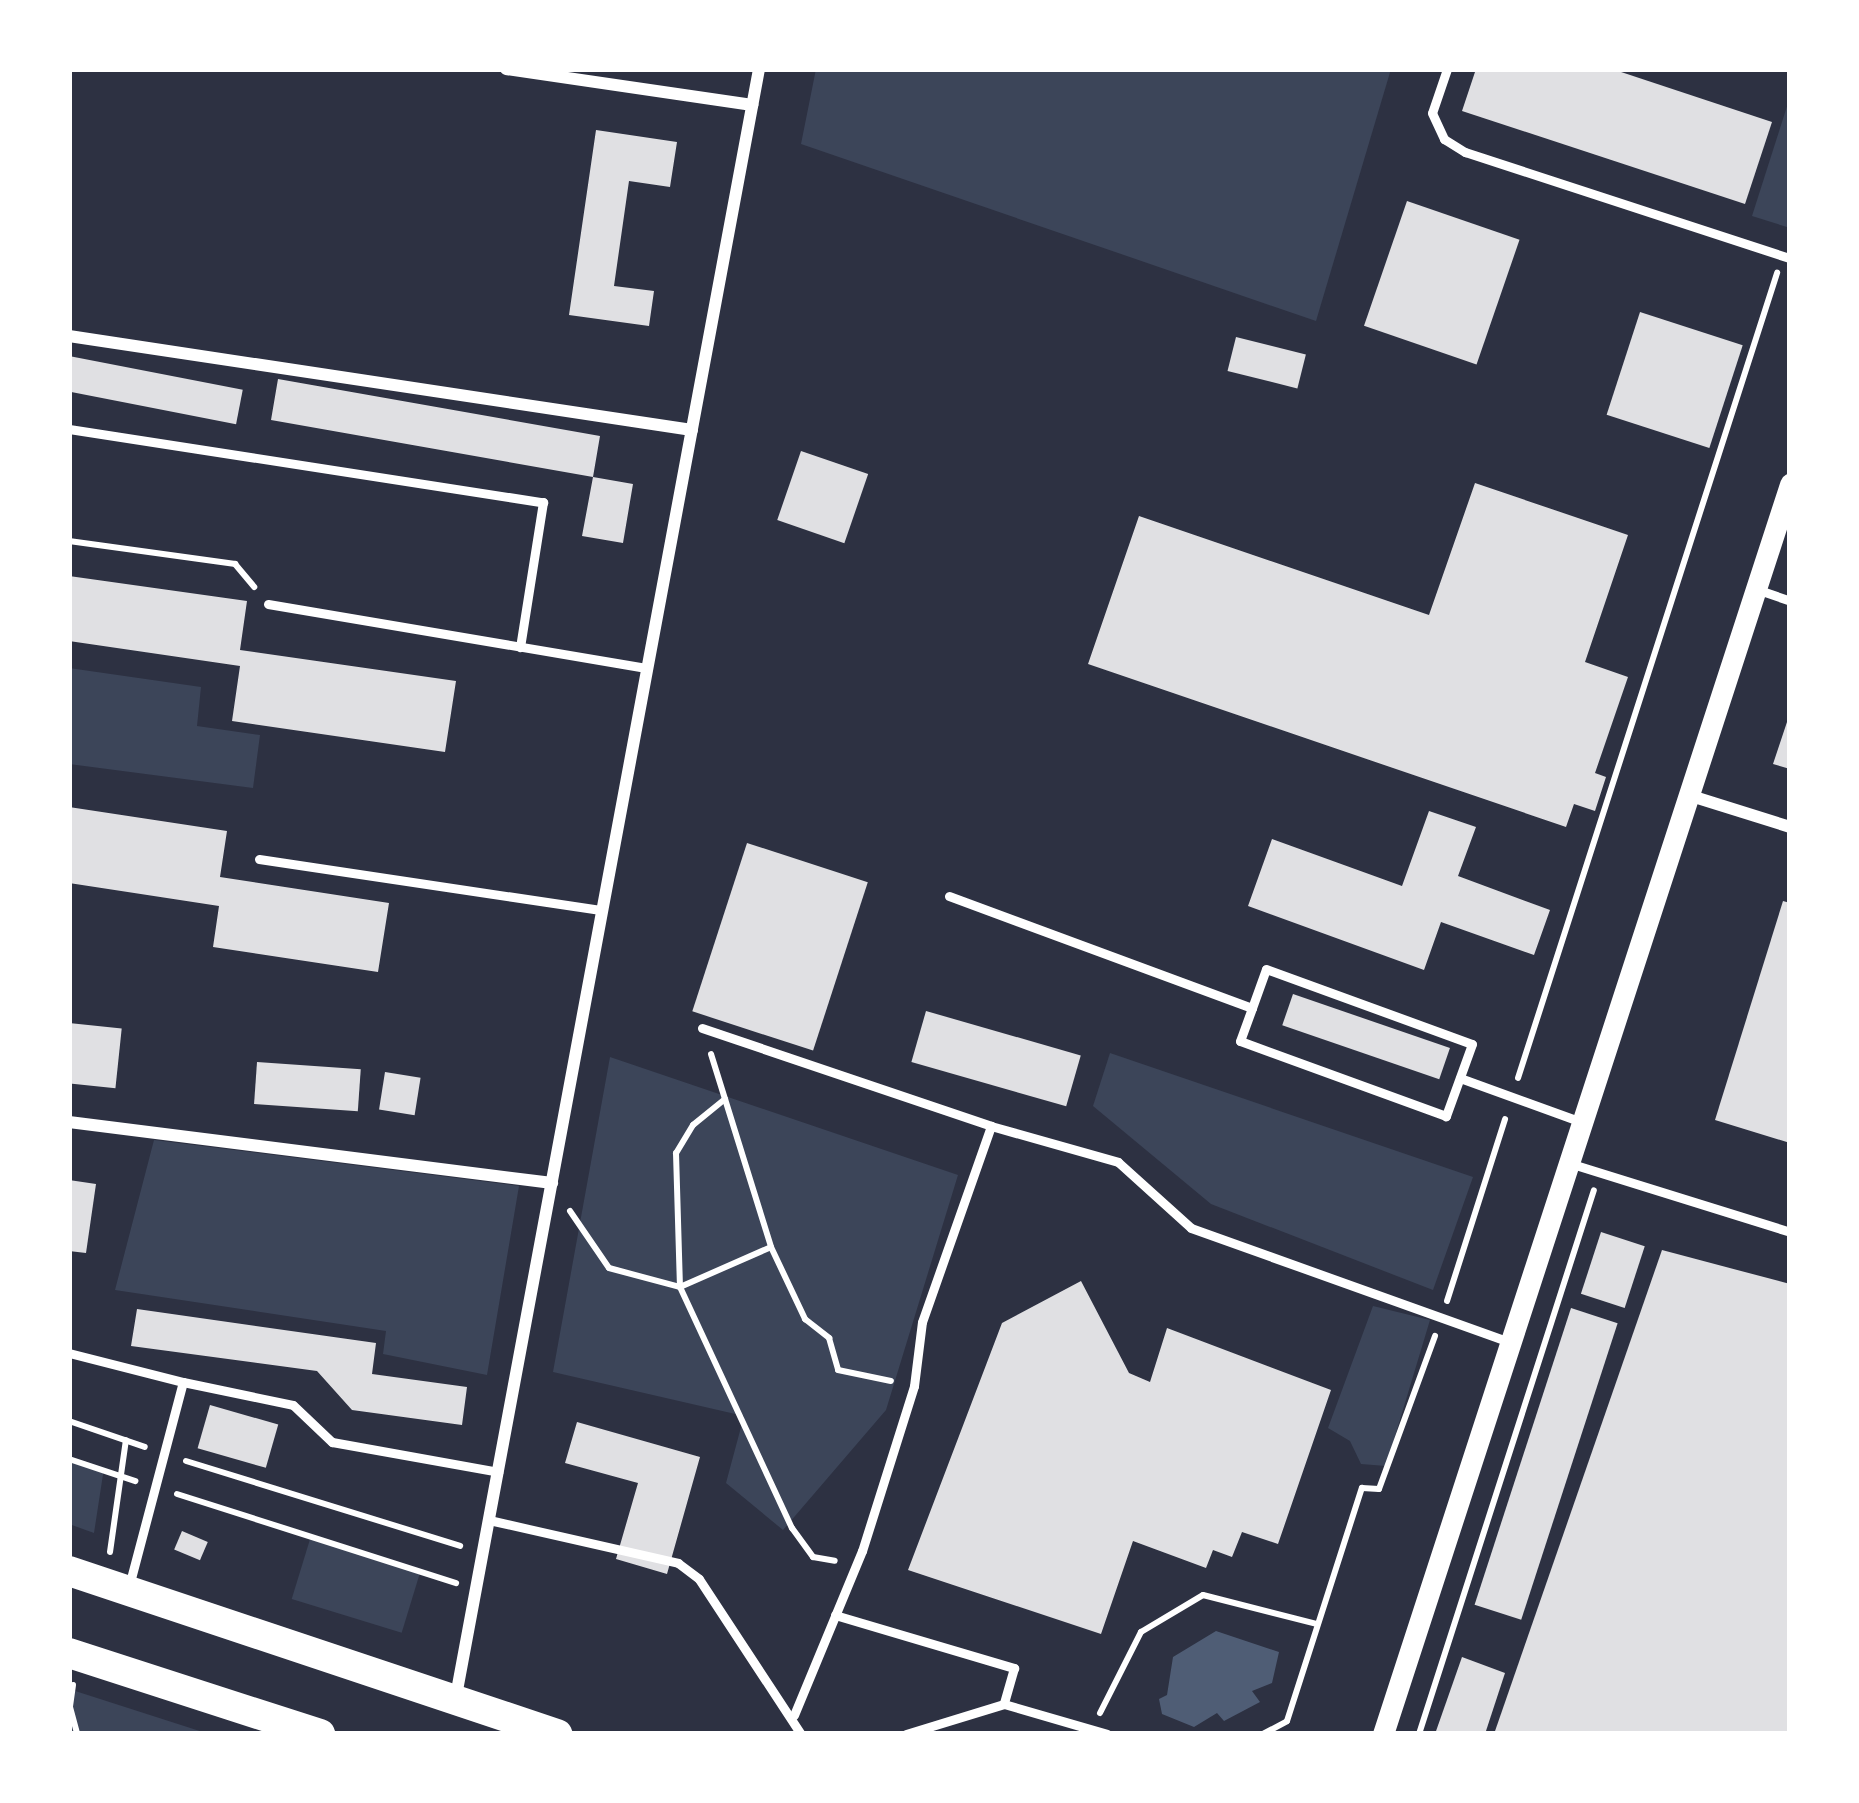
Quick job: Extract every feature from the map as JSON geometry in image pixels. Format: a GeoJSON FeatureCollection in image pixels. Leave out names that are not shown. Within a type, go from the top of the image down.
{"type":"FeatureCollection","features":[{"type":"Feature","properties":{"kind":"main road"},"geometry":{"type":"LineString","coordinates":[[69,1571],[557,1734]]}},
{"type":"Feature","properties":{"kind":"main road"},"geometry":{"type":"LineString","coordinates":[[69,1653],[320,1734]]}},
{"type":"Feature","properties":{"kind":"street"},"geometry":{"type":"LineString","coordinates":[[506,69],[752,105]]}},
{"type":"Feature","properties":{"kind":"street"},"geometry":{"type":"LineString","coordinates":[[455,1700],[759,69]]}},
{"type":"Feature","properties":{"kind":"street"},"geometry":{"type":"LineString","coordinates":[[69,336],[692,430]]}},
{"type":"Feature","properties":{"kind":"street"},"geometry":{"type":"LineString","coordinates":[[1383,1734],[1790,484]]}},
{"type":"Feature","properties":{"kind":"street"},"geometry":{"type":"LineString","coordinates":[[1688,795],[1790,827]]}},
{"type":"Feature","properties":{"kind":"street"},"geometry":{"type":"LineString","coordinates":[[69,1122],[552,1184]]}},
{"type":"Feature","properties":{"kind":"lane"},"geometry":{"type":"LineString","coordinates":[[1447,69],[1432,113],[1444,139],[1465,152],[1786,256]]}},
{"type":"Feature","properties":{"kind":"lane"},"geometry":{"type":"LineString","coordinates":[[69,429],[543,502],[520,647]]}},
{"type":"Feature","properties":{"kind":"lane"},"geometry":{"type":"LineString","coordinates":[[1756,589],[1790,601]]}},
{"type":"Feature","properties":{"kind":"lane"},"geometry":{"type":"LineString","coordinates":[[268,604],[647,668]]}},
{"type":"Feature","properties":{"kind":"lane"},"geometry":{"type":"LineString","coordinates":[[259,859],[602,910]]}},
{"type":"Feature","properties":{"kind":"lane"},"geometry":{"type":"LineString","coordinates":[[949,896],[1252,1008]]}},
{"type":"Feature","properties":{"kind":"lane"},"geometry":{"type":"LineString","coordinates":[[1266,969],[1472,1044],[1446,1116],[1240,1041],[1252,1008],[1266,969]]}},
{"type":"Feature","properties":{"kind":"lane"},"geometry":{"type":"LineString","coordinates":[[702,1028],[991,1126],[1118,1162],[1191,1228],[1510,1342]]}},
{"type":"Feature","properties":{"kind":"lane"},"geometry":{"type":"LineString","coordinates":[[1460,1078],[1582,1123]]}},
{"type":"Feature","properties":{"kind":"lane"},"geometry":{"type":"LineString","coordinates":[[794,1715],[856,1566],[914,1386],[922,1322],[991,1126]]}},
{"type":"Feature","properties":{"kind":"lane"},"geometry":{"type":"LineString","coordinates":[[1569,1163],[1790,1232]]}},
{"type":"Feature","properties":{"kind":"lane"},"geometry":{"type":"LineString","coordinates":[[69,1353],[293,1405],[332,1442],[498,1472]]}},
{"type":"Feature","properties":{"kind":"lane"},"geometry":{"type":"LineString","coordinates":[[128,1592],[183,1382]]}},
{"type":"Feature","properties":{"kind":"lane"},"geometry":{"type":"LineString","coordinates":[[489,1520],[678,1563],[698,1579],[794,1715],[801,1734]]}},
{"type":"Feature","properties":{"kind":"lane"},"geometry":{"type":"LineString","coordinates":[[835,1615],[1014,1668],[1004,1704]]}},
{"type":"Feature","properties":{"kind":"lane"},"geometry":{"type":"LineString","coordinates":[[906,1734],[1004,1704],[1104,1733]]}},
{"type":"Feature","properties":{"kind":"path"},"geometry":{"type":"LineString","coordinates":[[1264,1734],[1287,1721],[1362,1488],[1379,1489],[1442,1318],[1786,256]]}},
{"type":"Feature","properties":{"kind":"path"},"geometry":{"type":"LineString","coordinates":[[69,541],[235,564],[268,604]]}},
{"type":"Feature","properties":{"kind":"path"},"geometry":{"type":"LineString","coordinates":[[702,1028],[771,1246],[805,1319],[829,1338],[838,1370],[914,1386]]}},
{"type":"Feature","properties":{"kind":"path"},"geometry":{"type":"LineString","coordinates":[[725,1100],[694,1125],[676,1153],[680,1287],[792,1528],[813,1556],[856,1566]]}},
{"type":"Feature","properties":{"kind":"path"},"geometry":{"type":"LineString","coordinates":[[552,1184],[610,1268],[680,1287],[704,1281],[771,1246]]}},
{"type":"Feature","properties":{"kind":"path"},"geometry":{"type":"LineString","coordinates":[[1419,1734],[1595,1187],[1615,1195]]}},
{"type":"Feature","properties":{"kind":"path"},"geometry":{"type":"LineString","coordinates":[[69,1421],[483,1553]]}},
{"type":"Feature","properties":{"kind":"path"},"geometry":{"type":"LineString","coordinates":[[69,1460],[476,1589]]}},
{"type":"Feature","properties":{"kind":"path"},"geometry":{"type":"LineString","coordinates":[[1104,1733],[1099,1714],[1141,1632],[1203,1595],[1319,1624]]}},
{"type":"Feature","properties":{"kind":"shaded area"},"geometry":{"type":"Polygon","coordinates":[[[816,69],[1391,69],[1316,321],[801,144],[816,69]]]}},
{"type":"Feature","properties":{"kind":"shaded area"},"geometry":{"type":"Polygon","coordinates":[[[1790,97],[1790,228],[1752,216],[1790,97]]]}},
{"type":"Feature","properties":{"kind":"shaded area"},"geometry":{"type":"Polygon","coordinates":[[[69,668],[201,687],[197,726],[260,735],[253,788],[69,764],[69,668]]]}},
{"type":"Feature","properties":{"kind":"shaded area"},"geometry":{"type":"Polygon","coordinates":[[[1110,1053],[1473,1177],[1433,1290],[1211,1204],[1093,1106],[1110,1053]]]}},
{"type":"Feature","properties":{"kind":"shaded area"},"geometry":{"type":"Polygon","coordinates":[[[610,1057],[958,1175],[886,1410],[783,1530],[726,1483],[744,1416],[553,1372],[610,1057]]]}},
{"type":"Feature","properties":{"kind":"shaded area"},"geometry":{"type":"Polygon","coordinates":[[[154,1140],[519,1186],[487,1375],[383,1354],[386,1331],[115,1290],[154,1140]]]}},
{"type":"Feature","properties":{"kind":"shaded area"},"geometry":{"type":"Polygon","coordinates":[[[1373,1306],[1430,1320],[1386,1466],[1361,1464],[1350,1441],[1328,1428],[1373,1306]]]}},
{"type":"Feature","properties":{"kind":"shaded area"},"geometry":{"type":"Polygon","coordinates":[[[69,1456],[104,1468],[94,1533],[69,1524],[69,1456]]]}},
{"type":"Feature","properties":{"kind":"shaded area"},"geometry":{"type":"Polygon","coordinates":[[[311,1536],[421,1570],[402,1633],[292,1599],[311,1536]]]}},
{"type":"Feature","properties":{"kind":"shaded area"},"geometry":{"type":"Polygon","coordinates":[[[1216,1631],[1279,1652],[1272,1683],[1252,1691],[1260,1702],[1224,1721],[1217,1713],[1194,1727],[1162,1714],[1159,1699],[1167,1695],[1173,1657],[1216,1631]]]}},
{"type":"Feature","properties":{"kind":"shaded area"},"geometry":{"type":"Polygon","coordinates":[[[69,1689],[209,1734],[69,1734],[69,1689]]]}},
{"type":"Feature","properties":{"kind":"building"},"geometry":{"type":"Polygon","coordinates":[[[1476,69],[1612,69],[1772,122],[1745,204],[1462,111],[1476,69]]]}},
{"type":"Feature","properties":{"kind":"building"},"geometry":{"type":"Polygon","coordinates":[[[596,130],[677,142],[670,187],[629,181],[614,286],[654,291],[649,326],[569,315],[596,130]]]}},
{"type":"Feature","properties":{"kind":"building"},"geometry":{"type":"Polygon","coordinates":[[[1407,201],[1520,240],[1477,365],[1364,326],[1407,201]]]}},
{"type":"Feature","properties":{"kind":"building"},"geometry":{"type":"Polygon","coordinates":[[[1640,312],[1743,345],[1709,448],[1607,415],[1640,312]]]}},
{"type":"Feature","properties":{"kind":"building"},"geometry":{"type":"Polygon","coordinates":[[[1236,337],[1306,354],[1297,388],[1228,371],[1236,337]]]}},
{"type":"Feature","properties":{"kind":"building"},"geometry":{"type":"Polygon","coordinates":[[[69,356],[243,390],[236,424],[69,392],[69,356]]]}},
{"type":"Feature","properties":{"kind":"building"},"geometry":{"type":"Polygon","coordinates":[[[278,379],[600,436],[593,477],[271,420],[278,379]]]}},
{"type":"Feature","properties":{"kind":"building"},"geometry":{"type":"Polygon","coordinates":[[[801,451],[868,474],[844,543],[777,520],[801,451]]]}},
{"type":"Feature","properties":{"kind":"building"},"geometry":{"type":"Polygon","coordinates":[[[593,477],[633,484],[623,543],[582,536],[593,477]]]}},
{"type":"Feature","properties":{"kind":"building"},"geometry":{"type":"Polygon","coordinates":[[[1475,483],[1628,535],[1585,662],[1628,677],[1595,773],[1606,777],[1595,811],[1574,804],[1566,827],[1088,664],[1139,516],[1429,615],[1475,483]]]}},
{"type":"Feature","properties":{"kind":"building"},"geometry":{"type":"Polygon","coordinates":[[[69,576],[247,601],[240,650],[456,681],[445,752],[232,721],[240,666],[69,641],[69,576]]]}},
{"type":"Feature","properties":{"kind":"building"},"geometry":{"type":"Polygon","coordinates":[[[1790,716],[1790,769],[1773,764],[1790,716]]]}},
{"type":"Feature","properties":{"kind":"building"},"geometry":{"type":"Polygon","coordinates":[[[69,807],[227,831],[220,877],[389,903],[378,972],[213,947],[219,906],[69,883],[69,807]]]}},
{"type":"Feature","properties":{"kind":"building"},"geometry":{"type":"Polygon","coordinates":[[[1429,811],[1476,827],[1458,876],[1550,910],[1534,955],[1441,922],[1424,970],[1248,906],[1272,839],[1402,886],[1429,811]]]}},
{"type":"Feature","properties":{"kind":"building"},"geometry":{"type":"Polygon","coordinates":[[[747,843],[868,882],[813,1051],[692,1011],[747,843]]]}},
{"type":"Feature","properties":{"kind":"building"},"geometry":{"type":"Polygon","coordinates":[[[1783,901],[1790,903],[1790,1143],[1715,1120],[1783,901]]]}},
{"type":"Feature","properties":{"kind":"building"},"geometry":{"type":"Polygon","coordinates":[[[1293,994],[1450,1048],[1439,1079],[1282,1025],[1293,994]]]}},
{"type":"Feature","properties":{"kind":"building"},"geometry":{"type":"Polygon","coordinates":[[[926,1011],[1081,1055],[1066,1106],[911,1062],[926,1011]]]}},
{"type":"Feature","properties":{"kind":"building"},"geometry":{"type":"Polygon","coordinates":[[[69,1023],[122,1029],[115,1088],[69,1083],[69,1023]]]}},
{"type":"Feature","properties":{"kind":"building"},"geometry":{"type":"Polygon","coordinates":[[[257,1062],[361,1069],[358,1111],[254,1104],[257,1062]]]}},
{"type":"Feature","properties":{"kind":"building"},"geometry":{"type":"Polygon","coordinates":[[[385,1072],[421,1078],[415,1115],[379,1110],[385,1072]]]}},
{"type":"Feature","properties":{"kind":"building"},"geometry":{"type":"Polygon","coordinates":[[[69,1180],[96,1184],[86,1253],[69,1251],[69,1180]]]}},
{"type":"Feature","properties":{"kind":"building"},"geometry":{"type":"Polygon","coordinates":[[[1601,1232],[1645,1246],[1625,1308],[1581,1294],[1601,1232]]]}},
{"type":"Feature","properties":{"kind":"building"},"geometry":{"type":"Polygon","coordinates":[[[1662,1250],[1790,1284],[1790,1734],[1494,1734],[1662,1250]]]}},
{"type":"Feature","properties":{"kind":"building"},"geometry":{"type":"Polygon","coordinates":[[[1081,1281],[1129,1373],[1150,1382],[1167,1328],[1331,1390],[1278,1544],[1242,1532],[1232,1557],[1213,1550],[1206,1568],[1133,1541],[1101,1634],[908,1570],[1002,1323],[1081,1281]]]}},
{"type":"Feature","properties":{"kind":"building"},"geometry":{"type":"Polygon","coordinates":[[[1571,1308],[1618,1323],[1521,1620],[1475,1605],[1571,1308]]]}},
{"type":"Feature","properties":{"kind":"building"},"geometry":{"type":"Polygon","coordinates":[[[137,1309],[376,1343],[372,1374],[467,1387],[462,1425],[352,1410],[317,1371],[131,1346],[137,1309]]]}},
{"type":"Feature","properties":{"kind":"building"},"geometry":{"type":"Polygon","coordinates":[[[210,1405],[278,1425],[266,1468],[198,1448],[210,1405]]]}},
{"type":"Feature","properties":{"kind":"building"},"geometry":{"type":"Polygon","coordinates":[[[577,1422],[700,1457],[667,1574],[616,1559],[638,1483],[565,1463],[577,1422]]]}},
{"type":"Feature","properties":{"kind":"building"},"geometry":{"type":"Polygon","coordinates":[[[182,1531],[208,1542],[200,1560],[174,1549],[182,1531]]]}},
{"type":"Feature","properties":{"kind":"building"},"geometry":{"type":"Polygon","coordinates":[[[1462,1657],[1505,1673],[1485,1734],[1435,1734],[1462,1657]]]}}]}
